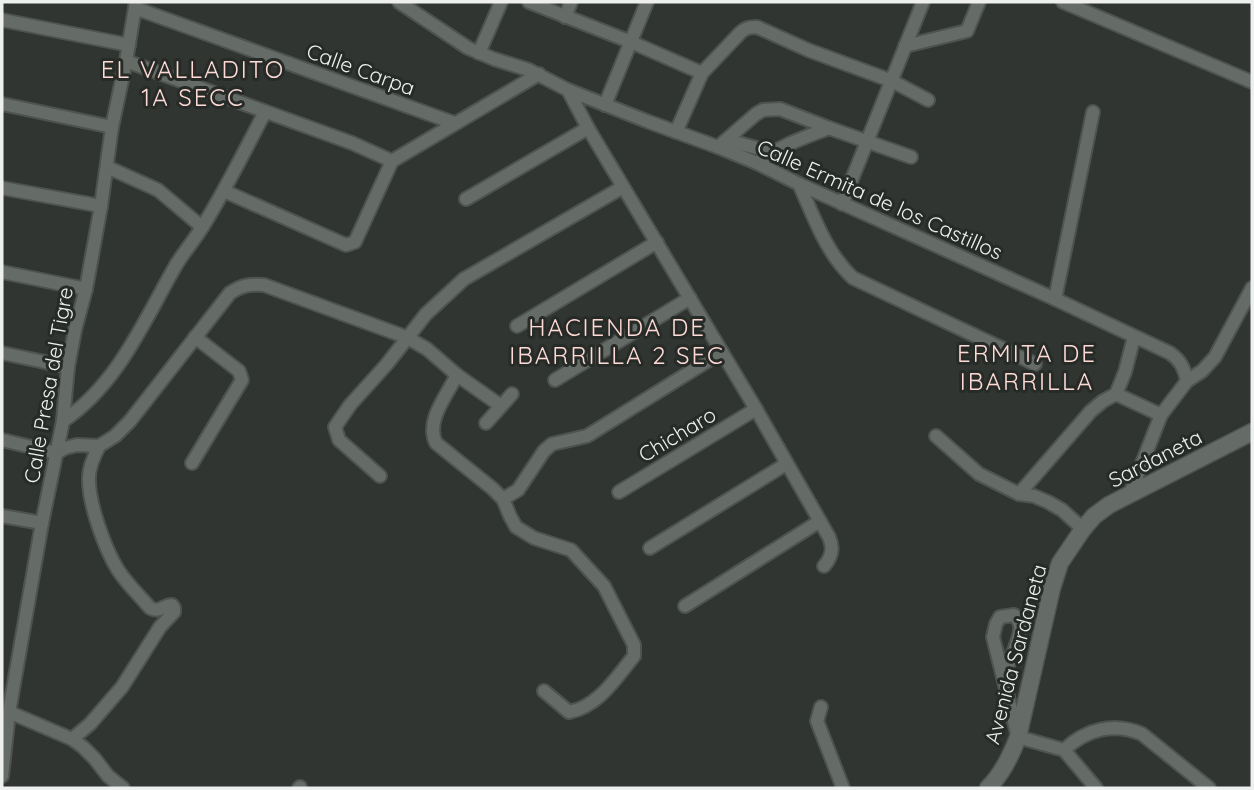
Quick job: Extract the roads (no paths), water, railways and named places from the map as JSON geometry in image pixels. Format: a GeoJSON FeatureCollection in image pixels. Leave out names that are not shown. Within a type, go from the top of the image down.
{"type":"FeatureCollection","features":[{"type":"Feature","properties":{"kind":"street","name":"Calle Ermita de los Castillos"},"geometry":{"type":"LineString","coordinates":[[399,2],[456,42],[479,53],[539,74],[568,90],[676,132],[723,144],[799,184],[1170,353],[1179,360],[1187,381]]}},
{"type":"Feature","properties":{"kind":"street"},"geometry":{"type":"LineString","coordinates":[[418,15],[423,2]]}},
{"type":"Feature","properties":{"kind":"street"},"geometry":{"type":"LineString","coordinates":[[479,53],[500,2]]}},
{"type":"Feature","properties":{"kind":"street"},"geometry":{"type":"LineString","coordinates":[[529,2],[702,73]]}},
{"type":"Feature","properties":{"kind":"street"},"geometry":{"type":"LineString","coordinates":[[565,17],[571,2]]}},
{"type":"Feature","properties":{"kind":"street"},"geometry":{"type":"LineString","coordinates":[[605,105],[646,2]]}},
{"type":"Feature","properties":{"kind":"street"},"geometry":{"type":"LineString","coordinates":[[842,204],[923,2]]}},
{"type":"Feature","properties":{"kind":"street"},"geometry":{"type":"LineString","coordinates":[[905,46],[967,31],[979,2]]}},
{"type":"Feature","properties":{"kind":"street"},"geometry":{"type":"LineString","coordinates":[[1063,2],[1252,82]]}},
{"type":"Feature","properties":{"kind":"street","name":"Calle Presa del Tigre"},"geometry":{"type":"LineString","coordinates":[[2,776],[9,712],[63,421],[68,367],[86,289],[112,127],[136,5]]}},
{"type":"Feature","properties":{"kind":"street","name":"Calle Carpa"},"geometry":{"type":"LineString","coordinates":[[136,5],[454,123]]}},
{"type":"Feature","properties":{"kind":"street"},"geometry":{"type":"LineString","coordinates":[[2,20],[129,45]]}},
{"type":"Feature","properties":{"kind":"street"},"geometry":{"type":"LineString","coordinates":[[676,132],[702,73],[744,29],[751,27],[757,27],[808,50],[892,81],[928,100]]}},
{"type":"Feature","properties":{"kind":"street"},"geometry":{"type":"LineString","coordinates":[[126,61],[392,160]]}},
{"type":"Feature","properties":{"kind":"street"},"geometry":{"type":"LineString","coordinates":[[224,191],[346,245],[355,242],[392,160],[539,74]]}},
{"type":"Feature","properties":{"kind":"street"},"geometry":{"type":"LineString","coordinates":[[568,90],[820,521],[831,543],[831,555],[824,566]]}},
{"type":"Feature","properties":{"kind":"street"},"geometry":{"type":"LineString","coordinates":[[2,104],[112,127]]}},
{"type":"Feature","properties":{"kind":"street"},"geometry":{"type":"LineString","coordinates":[[723,144],[756,114],[763,110],[780,109],[911,157]]}},
{"type":"Feature","properties":{"kind":"street"},"geometry":{"type":"LineString","coordinates":[[63,421],[86,404],[113,373],[152,311],[178,262],[224,191],[265,112]]}},
{"type":"Feature","properties":{"kind":"street"},"geometry":{"type":"LineString","coordinates":[[1055,299],[1093,112]]}},
{"type":"Feature","properties":{"kind":"street"},"geometry":{"type":"LineString","coordinates":[[466,198],[588,128]]}},
{"type":"Feature","properties":{"kind":"street"},"geometry":{"type":"LineString","coordinates":[[757,163],[771,152],[829,128]]}},
{"type":"Feature","properties":{"kind":"street"},"geometry":{"type":"LineString","coordinates":[[723,144],[771,152]]}},
{"type":"Feature","properties":{"kind":"street"},"geometry":{"type":"LineString","coordinates":[[107,167],[158,190],[202,228]]}},
{"type":"Feature","properties":{"kind":"street"},"geometry":{"type":"LineString","coordinates":[[799,184],[831,254],[853,278],[1035,363]]}},
{"type":"Feature","properties":{"kind":"street"},"geometry":{"type":"LineString","coordinates":[[380,476],[339,440],[335,427],[406,337],[426,314],[464,279],[623,187]]}},
{"type":"Feature","properties":{"kind":"street"},"geometry":{"type":"LineString","coordinates":[[2,188],[101,206]]}},
{"type":"Feature","properties":{"kind":"street"},"geometry":{"type":"LineString","coordinates":[[517,326],[657,242]]}},
{"type":"Feature","properties":{"kind":"street"},"geometry":{"type":"LineString","coordinates":[[2,272],[86,289]]}},
{"type":"Feature","properties":{"kind":"street"},"geometry":{"type":"LineString","coordinates":[[72,739],[90,724],[122,687],[160,627],[174,612],[170,605],[163,609],[150,608],[118,571],[93,507],[89,476],[92,460],[99,446],[115,436],[130,421],[230,293],[240,286],[264,285],[406,337],[501,406]]}},
{"type":"Feature","properties":{"kind":"street"},"geometry":{"type":"LineString","coordinates":[[1130,494],[1161,415],[1187,381],[1202,371],[1215,357],[1252,288]]}},
{"type":"Feature","properties":{"kind":"street"},"geometry":{"type":"LineString","coordinates":[[555,380],[690,298]]}},
{"type":"Feature","properties":{"kind":"street"},"geometry":{"type":"LineString","coordinates":[[192,463],[242,380],[239,371],[195,337]]}},
{"type":"Feature","properties":{"kind":"street"},"geometry":{"type":"LineString","coordinates":[[1019,494],[1091,411],[1116,394],[1134,337]]}},
{"type":"Feature","properties":{"kind":"street"},"geometry":{"type":"LineString","coordinates":[[503,499],[518,490],[544,451],[552,444],[587,436],[722,352]]}},
{"type":"Feature","properties":{"kind":"street"},"geometry":{"type":"LineString","coordinates":[[2,353],[68,367]]}},
{"type":"Feature","properties":{"kind":"street"},"geometry":{"type":"LineString","coordinates":[[457,374],[434,419],[432,436],[436,443],[503,499],[516,527],[534,538],[571,550],[580,559],[604,586],[634,645],[634,656],[603,695],[579,710],[569,712],[544,691]]}},
{"type":"Feature","properties":{"kind":"street"},"geometry":{"type":"LineString","coordinates":[[486,423],[512,394]]}},
{"type":"Feature","properties":{"kind":"street"},"geometry":{"type":"LineString","coordinates":[[1116,394],[1161,415]]}},
{"type":"Feature","properties":{"kind":"street","name":"Chicharo"},"geometry":{"type":"LineString","coordinates":[[619,492],[756,409]]}},
{"type":"Feature","properties":{"kind":"street","name":"Sardaneta"},"geometry":{"type":"LineString","coordinates":[[1083,529],[1109,505],[1252,432]]}},
{"type":"Feature","properties":{"kind":"street"},"geometry":{"type":"LineString","coordinates":[[936,436],[979,474],[1019,494],[1048,502],[1062,510],[1083,529]]}},
{"type":"Feature","properties":{"kind":"street"},"geometry":{"type":"LineString","coordinates":[[2,440],[56,453],[77,445],[99,446]]}},
{"type":"Feature","properties":{"kind":"street"},"geometry":{"type":"LineString","coordinates":[[650,548],[786,464]]}},
{"type":"Feature","properties":{"kind":"street"},"geometry":{"type":"LineString","coordinates":[[2,516],[43,523]]}},
{"type":"Feature","properties":{"kind":"street"},"geometry":{"type":"LineString","coordinates":[[685,606],[820,521]]}},
{"type":"Feature","properties":{"kind":"street","name":"Avenida Sardaneta"},"geometry":{"type":"LineString","coordinates":[[988,788],[1026,739],[1052,588],[1060,563],[1083,529]]}},
{"type":"Feature","properties":{"kind":"street"},"geometry":{"type":"LineString","coordinates":[[1003,677],[1026,739],[1059,749],[1096,788]]}},
{"type":"Feature","properties":{"kind":"street"},"geometry":{"type":"LineString","coordinates":[[821,707],[817,721],[843,788]]}},
{"type":"Feature","properties":{"kind":"street"},"geometry":{"type":"LineString","coordinates":[[9,712],[72,739],[123,788]]}},
{"type":"Feature","properties":{"kind":"street"},"geometry":{"type":"LineString","coordinates":[[1059,749],[1084,735],[1117,727],[1130,729],[1142,734],[1209,788]]}},
{"type":"Feature","properties":{"kind":"district","name":"EL VALLADITO 1A SECC"},"geometry":{"type":"Point","coordinates":[193,83]}},
{"type":"Feature","properties":{"kind":"district","name":"HACIENDA DE IBARRILLA 2 SEC"},"geometry":{"type":"Point","coordinates":[617,341]}},
{"type":"Feature","properties":{"kind":"district","name":"ERMITA DE IBARRILLA"},"geometry":{"type":"Point","coordinates":[1027,367]}}]}
